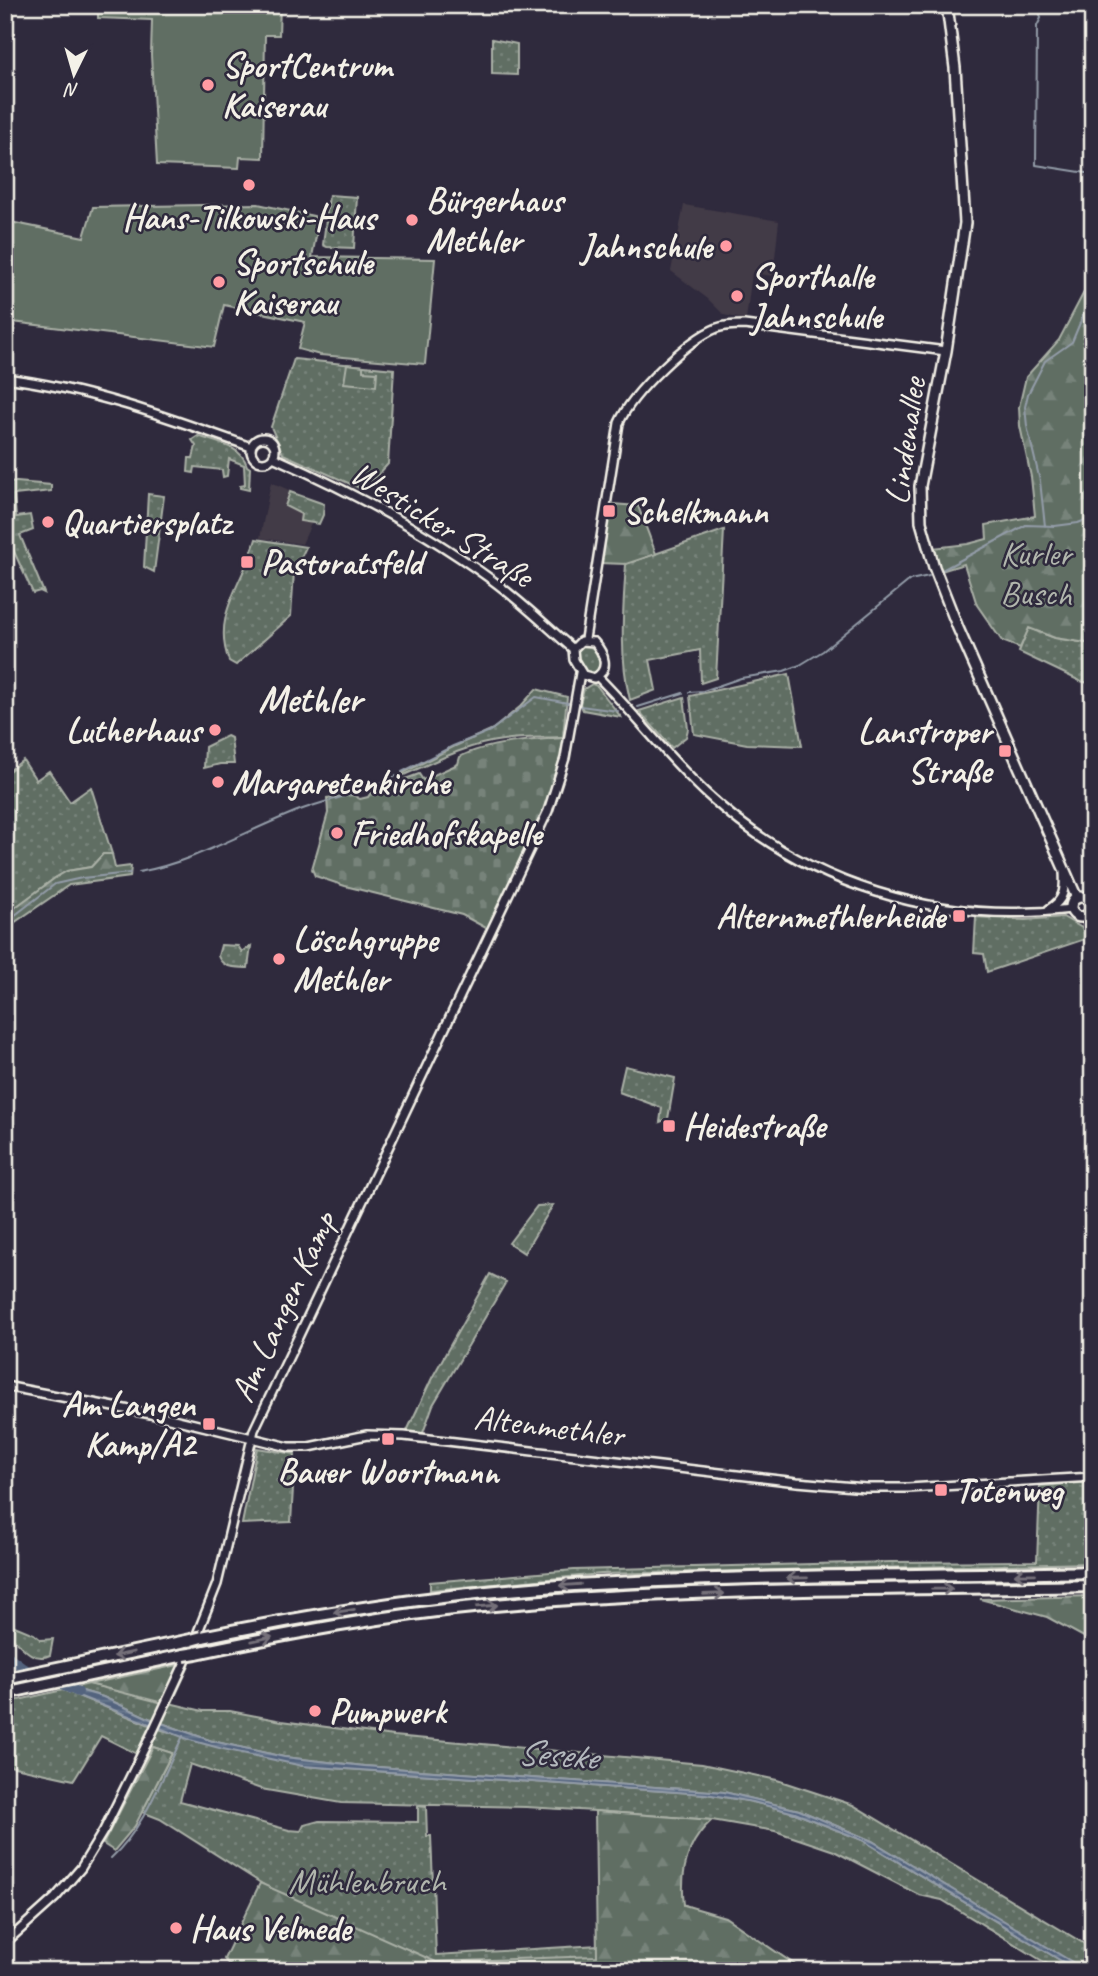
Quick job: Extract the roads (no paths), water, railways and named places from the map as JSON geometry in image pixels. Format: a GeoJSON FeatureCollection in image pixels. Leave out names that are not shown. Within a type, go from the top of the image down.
{"type":"FeatureCollection","features":[{"type":"Feature","properties":{"kind":"highway"},"geometry":{"type":"LineString","coordinates":[[5,1679],[280,1621],[418,1600],[561,1586],[1093,1572]]}},
{"type":"Feature","properties":{"kind":"highway"},"geometry":{"type":"LineString","coordinates":[[5,1693],[345,1624],[524,1602],[715,1594],[1093,1586]]}},
{"type":"Feature","properties":{"kind":"main road","name":"Lindenallee"},"geometry":{"type":"LineString","coordinates":[[947,5],[955,68],[965,223],[947,351],[920,486],[922,530],[958,628],[1077,898]]}},
{"type":"Feature","properties":{"kind":"main road"},"geometry":{"type":"LineString","coordinates":[[1085,897],[1092,905],[1091,912],[1086,917],[1076,917],[1071,909],[1072,902],[1077,898],[1085,897]]}},
{"type":"Feature","properties":{"kind":"main road"},"geometry":{"type":"LineString","coordinates":[[1086,917],[1093,930]]}},
{"type":"Feature","properties":{"kind":"street"},"geometry":{"type":"LineString","coordinates":[[585,639],[620,423],[631,402],[693,341],[718,327],[744,325],[947,351]]}},
{"type":"Feature","properties":{"kind":"street"},"geometry":{"type":"LineString","coordinates":[[5,378],[63,387],[113,400],[251,447]]}},
{"type":"Feature","properties":{"kind":"street"},"geometry":{"type":"LineString","coordinates":[[258,438],[269,439],[275,447],[273,457],[265,462],[257,461],[251,455],[251,447],[258,438]]}},
{"type":"Feature","properties":{"kind":"street","name":"Westicker Straße"},"geometry":{"type":"LineString","coordinates":[[273,457],[368,502],[421,533],[499,585],[573,649]]}},
{"type":"Feature","properties":{"kind":"street"},"geometry":{"type":"LineString","coordinates":[[585,639],[597,645],[604,660],[604,670],[598,677],[590,678],[580,673],[574,660],[573,649],[578,642],[585,639]]}},
{"type":"Feature","properties":{"kind":"street","name":"Am Langen Kamp"},"geometry":{"type":"LineString","coordinates":[[5,1943],[55,1898],[81,1868],[104,1830],[192,1647],[217,1584],[251,1439],[548,811],[565,758],[580,673]]}},
{"type":"Feature","properties":{"kind":"street"},"geometry":{"type":"LineString","coordinates":[[598,677],[707,794],[775,846],[809,865],[882,895],[921,904],[997,913],[1071,909]]}},
{"type":"Feature","properties":{"kind":"street"},"geometry":{"type":"LineString","coordinates":[[1046,911],[1063,897],[1063,866]]}},
{"type":"Feature","properties":{"kind":"street","name":"Altenmethler"},"geometry":{"type":"LineString","coordinates":[[5,1387],[161,1416],[299,1448],[367,1435],[404,1436],[797,1482],[874,1488],[1093,1477]]}},
{"type":"Feature","properties":{"kind":"water"},"geometry":{"type":"Polygon","coordinates":[[[72,1688],[103,1697],[153,1720],[212,1741],[284,1757],[364,1766],[724,1792],[799,1810],[872,1841],[1087,1971],[1078,1971],[862,1840],[795,1813],[706,1794],[303,1766],[190,1740],[63,1690],[72,1688]]]}},
{"type":"Feature","properties":{"kind":"waterway"},"geometry":{"type":"LineString","coordinates":[[1038,6],[1041,18],[1037,26],[1036,165],[1093,174]]}},
{"type":"Feature","properties":{"kind":"waterway"},"geometry":{"type":"LineString","coordinates":[[1045,526],[1040,481],[1025,407],[1028,394],[1045,361],[1072,342],[1090,299]]}},
{"type":"Feature","properties":{"kind":"waterway"},"geometry":{"type":"LineString","coordinates":[[942,570],[1026,525],[1055,526],[1078,523],[1093,517]]}},
{"type":"Feature","properties":{"kind":"waterway"},"geometry":{"type":"LineString","coordinates":[[1087,522],[1093,533]]}},
{"type":"Feature","properties":{"kind":"waterway"},"geometry":{"type":"LineString","coordinates":[[689,692],[703,691],[741,678],[784,671],[800,665],[823,651],[910,580],[929,576]]}},
{"type":"Feature","properties":{"kind":"waterway"},"geometry":{"type":"LineString","coordinates":[[638,707],[683,693]]}},
{"type":"Feature","properties":{"kind":"waterway"},"geometry":{"type":"LineString","coordinates":[[402,772],[490,731],[536,697],[568,703]]}},
{"type":"Feature","properties":{"kind":"waterway"},"geometry":{"type":"LineString","coordinates":[[580,706],[618,711]]}},
{"type":"Feature","properties":{"kind":"waterway"},"geometry":{"type":"LineString","coordinates":[[139,872],[180,861],[300,810],[361,791],[396,776]]}},
{"type":"Feature","properties":{"kind":"waterway"},"geometry":{"type":"LineString","coordinates":[[5,923],[55,884],[130,873]]}},
{"type":"Feature","properties":{"kind":"waterway","name":"Seseke"},"geometry":{"type":"LineString","coordinates":[[5,1654],[25,1669],[78,1692]]}},
{"type":"Feature","properties":{"kind":"waterway"},"geometry":{"type":"LineString","coordinates":[[111,1858],[134,1832],[143,1817],[183,1736]]}},
{"type":"Feature","properties":{"kind":"place","name":"SportCentrum Kaiserau"},"geometry":{"type":"Point","coordinates":[208,85]}},
{"type":"Feature","properties":{"kind":"place","name":"Hans-Tilkowski-Haus"},"geometry":{"type":"Point","coordinates":[249,185]}},
{"type":"Feature","properties":{"kind":"place","name":"Bürgerhaus Methler"},"geometry":{"type":"Point","coordinates":[412,220]}},
{"type":"Feature","properties":{"kind":"place","name":"Jahnschule"},"geometry":{"type":"Point","coordinates":[726,246]}},
{"type":"Feature","properties":{"kind":"place","name":"Sportschule Kaiserau"},"geometry":{"type":"Point","coordinates":[219,282]}},
{"type":"Feature","properties":{"kind":"place","name":"Sporthalle Jahnschule"},"geometry":{"type":"Point","coordinates":[737,296]}},
{"type":"Feature","properties":{"kind":"place","name":"Schelkmann"},"geometry":{"type":"Point","coordinates":[609,511]}},
{"type":"Feature","properties":{"kind":"place","name":"Quartiersplatz"},"geometry":{"type":"Point","coordinates":[48,522]}},
{"type":"Feature","properties":{"kind":"place","name":"Pastoratsfeld"},"geometry":{"type":"Point","coordinates":[247,562]}},
{"type":"Feature","properties":{"kind":"place","name":"Lutherhaus"},"geometry":{"type":"Point","coordinates":[215,730]}},
{"type":"Feature","properties":{"kind":"place","name":"Lanstroper Straße"},"geometry":{"type":"Point","coordinates":[1005,751]}},
{"type":"Feature","properties":{"kind":"place","name":"Margaretenkirche"},"geometry":{"type":"Point","coordinates":[218,782]}},
{"type":"Feature","properties":{"kind":"place","name":"Friedhofskapelle"},"geometry":{"type":"Point","coordinates":[337,833]}},
{"type":"Feature","properties":{"kind":"place","name":"Alternmethlerheide"},"geometry":{"type":"Point","coordinates":[959,916]}},
{"type":"Feature","properties":{"kind":"place","name":"Löschgruppe Methler"},"geometry":{"type":"Point","coordinates":[279,959]}},
{"type":"Feature","properties":{"kind":"place","name":"Heidestraße"},"geometry":{"type":"Point","coordinates":[669,1126]}},
{"type":"Feature","properties":{"kind":"place","name":"Am Langen Kamp/A2"},"geometry":{"type":"Point","coordinates":[209,1424]}},
{"type":"Feature","properties":{"kind":"place","name":"Bauer Woortmann"},"geometry":{"type":"Point","coordinates":[388,1439]}},
{"type":"Feature","properties":{"kind":"place","name":"Totenweg"},"geometry":{"type":"Point","coordinates":[941,1490]}},
{"type":"Feature","properties":{"kind":"place","name":"Pumpwerk"},"geometry":{"type":"Point","coordinates":[315,1711]}},
{"type":"Feature","properties":{"kind":"place","name":"Haus Velmede"},"geometry":{"type":"Point","coordinates":[176,1928]}},
{"type":"Feature","properties":{"kind":"district","name":"Methler"},"geometry":{"type":"Point","coordinates":[310,699]}},
{"type":"Feature","properties":{"kind":"park label","name":"Kurler Busch"},"geometry":{"type":"Point","coordinates":[1036,573]}},
{"type":"Feature","properties":{"kind":"park label","name":"Mühlenbruch"},"geometry":{"type":"Point","coordinates":[367,1881]}}]}
